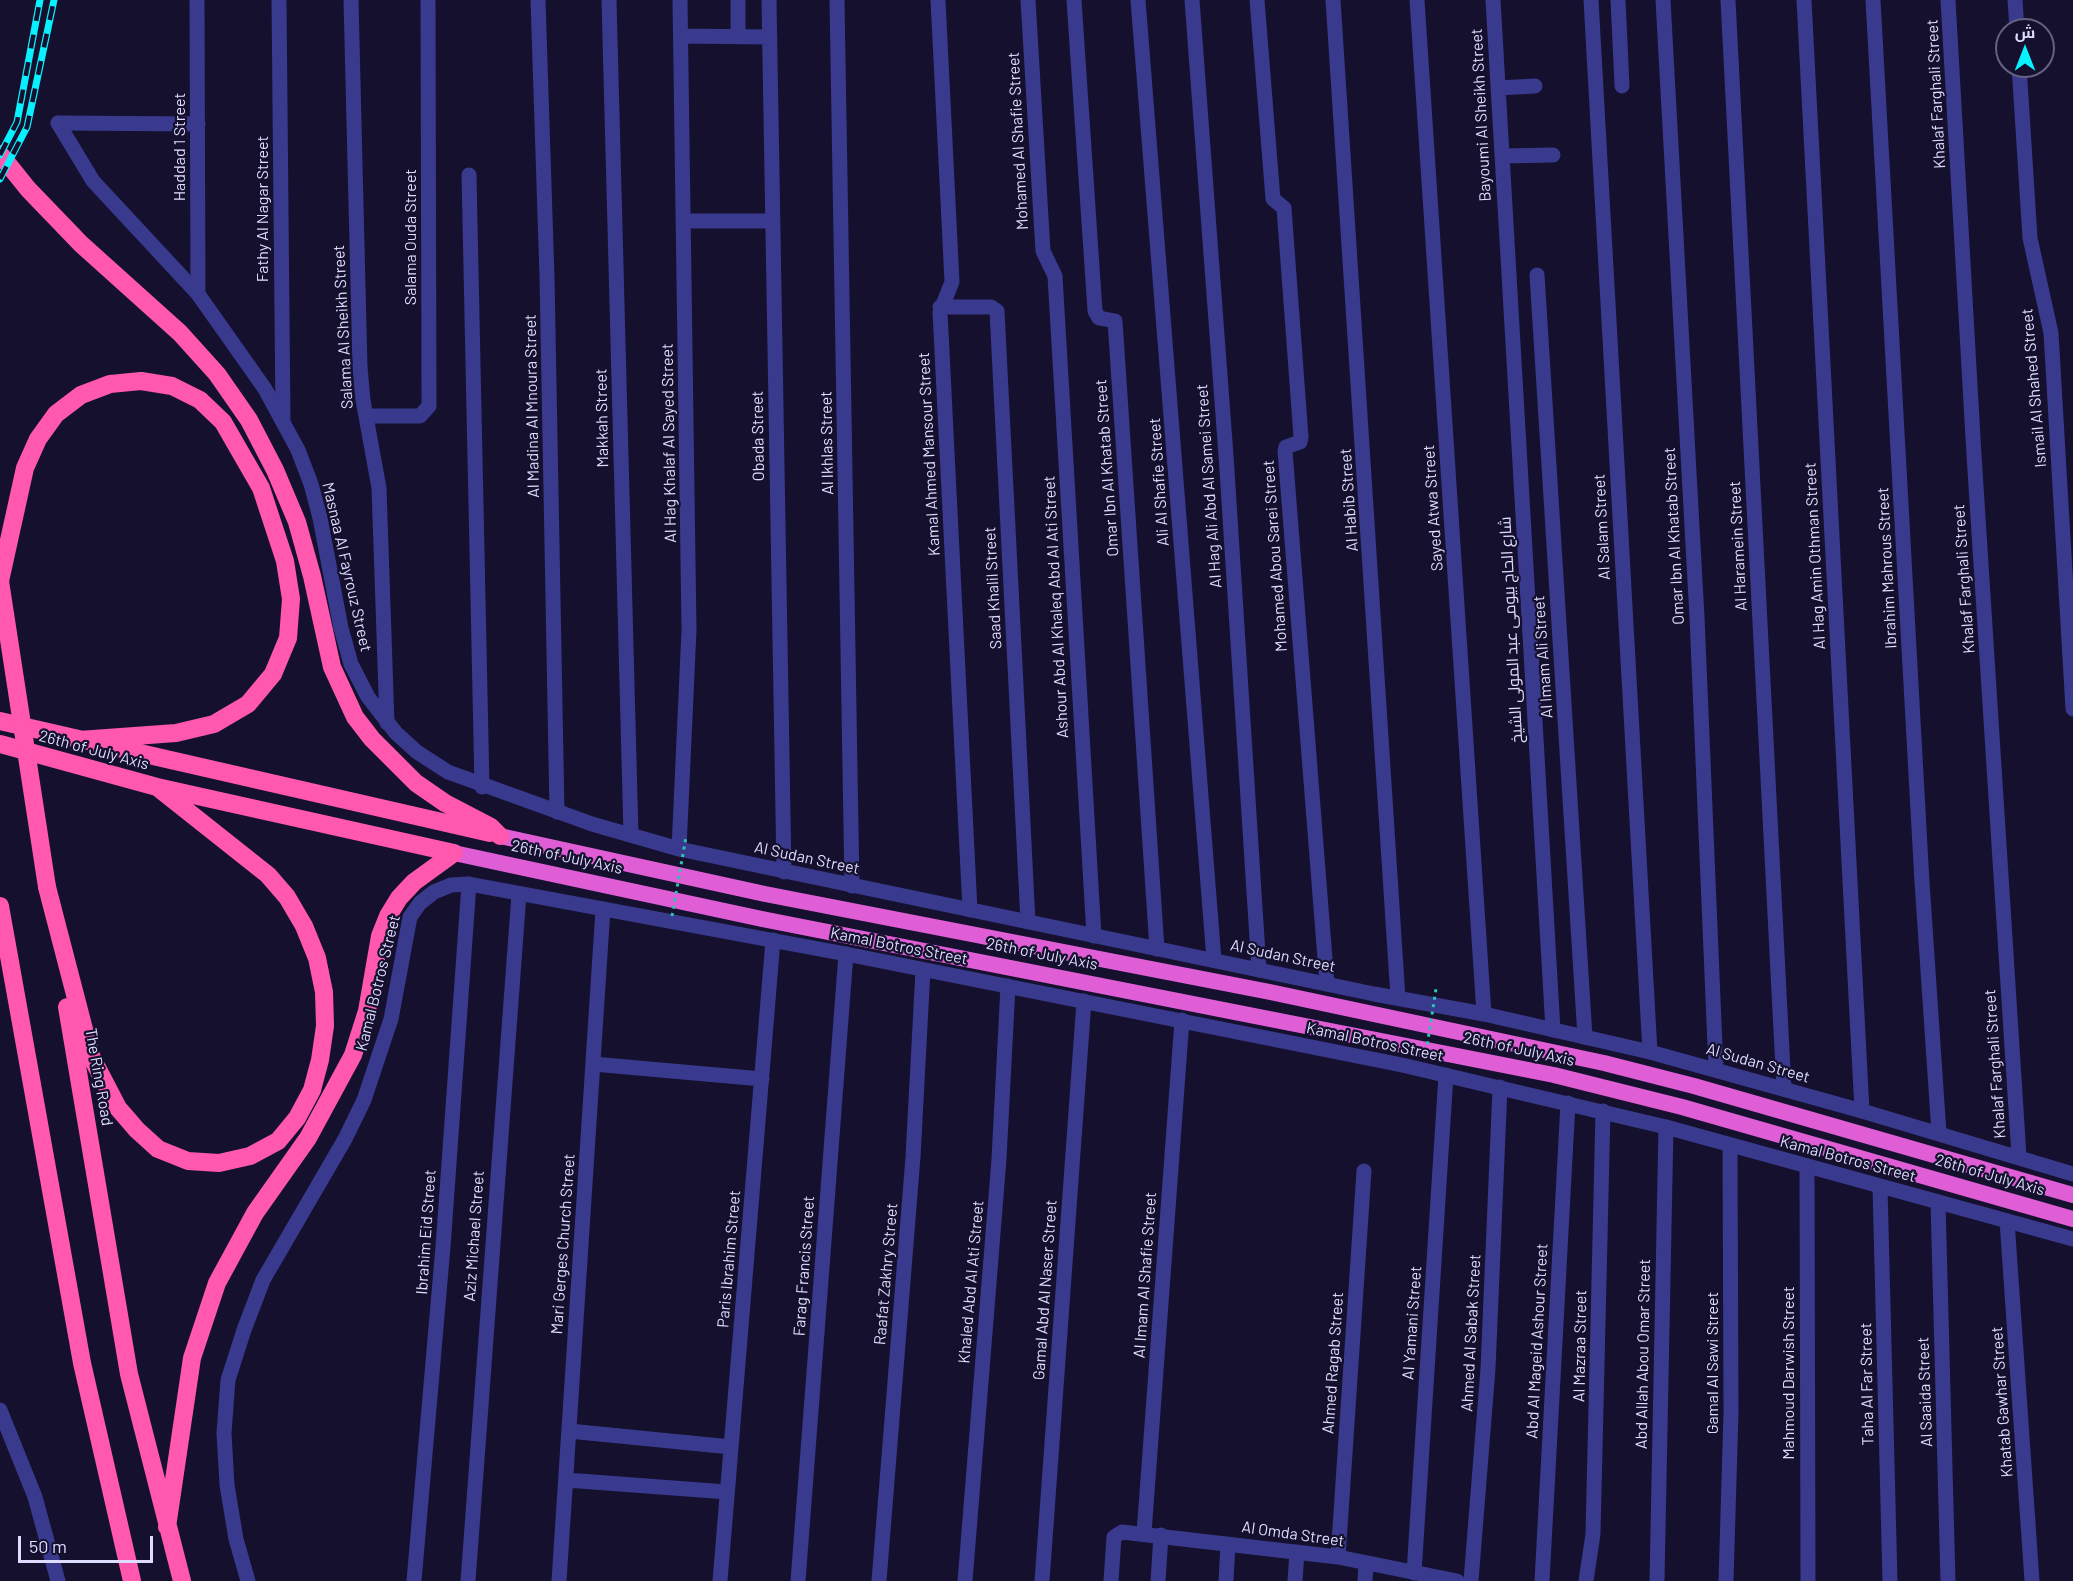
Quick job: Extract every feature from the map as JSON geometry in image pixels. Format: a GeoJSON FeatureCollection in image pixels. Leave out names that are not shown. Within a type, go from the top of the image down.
{"type":"FeatureCollection","features":[{"type":"Feature","properties":{"kind":"highway"},"geometry":{"type":"LineString","coordinates":[[0,154],[28,189],[81,244],[140,294],[180,333],[217,374],[249,420],[275,470],[297,522],[312,576],[332,667],[355,717],[378,746],[416,783],[445,803],[491,827],[500,836]]}},
{"type":"Feature","properties":{"kind":"highway"},"geometry":{"type":"LineString","coordinates":[[0,581],[25,468],[38,439],[56,414],[81,395],[110,384],[141,381],[172,386],[200,400],[223,422],[261,488],[285,561],[291,599],[288,638],[273,674],[248,704],[214,724],[176,733],[79,740]]}},
{"type":"Feature","properties":{"kind":"highway","name":"The Ring Road"},"geometry":{"type":"LineString","coordinates":[[0,575],[47,887],[129,1374],[182,1581]]}},
{"type":"Feature","properties":{"kind":"highway","name":"26th of July Axis"},"geometry":{"type":"LineString","coordinates":[[0,721],[500,836],[765,894],[1270,992],[1604,1063],[1694,1086],[2073,1195]]}},
{"type":"Feature","properties":{"kind":"highway","name":"26th of July Axis"},"geometry":{"type":"LineString","coordinates":[[0,744],[157,787],[762,919],[1564,1078],[1694,1111],[2073,1219]]}},
{"type":"Feature","properties":{"kind":"highway"},"geometry":{"type":"LineString","coordinates":[[47,887],[91,1056],[118,1108],[136,1130],[158,1149],[188,1161],[219,1163],[230,1161],[250,1156],[278,1141],[297,1118],[312,1090],[320,1060],[325,1026],[317,958],[304,926],[287,897],[268,875],[157,787]]}},
{"type":"Feature","properties":{"kind":"highway"},"geometry":{"type":"LineString","coordinates":[[167,1527],[192,1358],[217,1283],[255,1213],[309,1138],[353,1055],[367,1011],[380,936],[388,916],[399,898],[414,882],[454,853]]}},
{"type":"Feature","properties":{"kind":"highway"},"geometry":{"type":"LineString","coordinates":[[0,906],[82,1363],[132,1581]]}},
{"type":"Feature","properties":{"kind":"street","name":"Haddad 1 Street"},"geometry":{"type":"LineString","coordinates":[[197,0],[198,294]]}},
{"type":"Feature","properties":{"kind":"street","name":"Fathy Al Nagar Street"},"geometry":{"type":"LineString","coordinates":[[279,0],[282,418]]}},
{"type":"Feature","properties":{"kind":"street","name":"Salama Al Sheikh Street"},"geometry":{"type":"LineString","coordinates":[[351,0],[360,367],[379,488],[387,723]]}},
{"type":"Feature","properties":{"kind":"street","name":"Salama Ouda Street"},"geometry":{"type":"LineString","coordinates":[[366,416],[420,416],[429,406],[428,0]]}},
{"type":"Feature","properties":{"kind":"street","name":"Al Madina Al Mnoura Street"},"geometry":{"type":"LineString","coordinates":[[538,0],[548,277],[556,812]]}},
{"type":"Feature","properties":{"kind":"street","name":"Makkah Street"},"geometry":{"type":"LineString","coordinates":[[609,0],[631,835]]}},
{"type":"Feature","properties":{"kind":"street","name":"Al Hag Khalaf Al Sayed Street"},"geometry":{"type":"LineString","coordinates":[[680,0],[689,630],[683,843]]}},
{"type":"Feature","properties":{"kind":"street"},"geometry":{"type":"LineString","coordinates":[[738,0],[738,37]]}},
{"type":"Feature","properties":{"kind":"street","name":"Obada Street"},"geometry":{"type":"LineString","coordinates":[[770,0],[783,872]]}},
{"type":"Feature","properties":{"kind":"street","name":"Al Ikhlas Street"},"geometry":{"type":"LineString","coordinates":[[837,0],[852,886]]}},
{"type":"Feature","properties":{"kind":"street","name":"Kamal Ahmed Mansour Street"},"geometry":{"type":"LineString","coordinates":[[938,0],[952,282],[948,296],[940,307],[970,910]]}},
{"type":"Feature","properties":{"kind":"street","name":"Mohamed Al Shafie Street"},"geometry":{"type":"LineString","coordinates":[[1028,0],[1043,251],[1055,276]]}},
{"type":"Feature","properties":{"kind":"street","name":"Omar Ibn Al Khatab Street"},"geometry":{"type":"LineString","coordinates":[[1074,0],[1095,311],[1099,318],[1115,321],[1157,949]]}},
{"type":"Feature","properties":{"kind":"street","name":"Ali Al Shafie Street"},"geometry":{"type":"LineString","coordinates":[[1138,0],[1214,960]]}},
{"type":"Feature","properties":{"kind":"street","name":"Al Hag Ali Abd Al Samei Street"},"geometry":{"type":"LineString","coordinates":[[1192,0],[1225,443],[1259,970]]}},
{"type":"Feature","properties":{"kind":"street","name":"Mohamed Abou Sarei Street"},"geometry":{"type":"LineString","coordinates":[[1257,0],[1273,199],[1284,208],[1301,440],[1286,447],[1285,451],[1327,984]]}},
{"type":"Feature","properties":{"kind":"street","name":"Al Habib Street"},"geometry":{"type":"LineString","coordinates":[[1333,0],[1398,998]]}},
{"type":"Feature","properties":{"kind":"street","name":"Sayed Atwa Street"},"geometry":{"type":"LineString","coordinates":[[1417,0],[1484,1014]]}},
{"type":"Feature","properties":{"kind":"street","name":"Bayoumi Al Sheikh Street"},"geometry":{"type":"LineString","coordinates":[[1493,0],[1506,228]]}},
{"type":"Feature","properties":{"kind":"street","name":"Al Salam Street"},"geometry":{"type":"LineString","coordinates":[[1590,0],[1650,1052]]}},
{"type":"Feature","properties":{"kind":"street"},"geometry":{"type":"LineString","coordinates":[[1618,0],[1622,86]]}},
{"type":"Feature","properties":{"kind":"street","name":"Omar Ibn Al Khatab Street"},"geometry":{"type":"LineString","coordinates":[[1663,0],[1697,617],[1716,1070]]}},
{"type":"Feature","properties":{"kind":"street","name":"Al Haramein Street"},"geometry":{"type":"LineString","coordinates":[[1728,0],[1784,1089]]}},
{"type":"Feature","properties":{"kind":"street","name":"Al Hag Amin Othman Street"},"geometry":{"type":"LineString","coordinates":[[1803,0],[1862,1111]]}},
{"type":"Feature","properties":{"kind":"street","name":"Ibrahim Mahrous Street"},"geometry":{"type":"LineString","coordinates":[[1873,0],[1922,882],[1939,1133]]}},
{"type":"Feature","properties":{"kind":"street","name":"Khalaf Farghali Street"},"geometry":{"type":"LineString","coordinates":[[1948,0],[1973,443],[2019,1156]]}},
{"type":"Feature","properties":{"kind":"street"},"geometry":{"type":"LineString","coordinates":[[2015,0],[2016,18]]}},
{"type":"Feature","properties":{"kind":"street"},"geometry":{"type":"LineString","coordinates":[[681,36],[770,37]]}},
{"type":"Feature","properties":{"kind":"street","name":"Ismail Al Shahed Street"},"geometry":{"type":"LineString","coordinates":[[2020,78],[2030,238],[2051,333],[2073,709]]}},
{"type":"Feature","properties":{"kind":"street"},"geometry":{"type":"LineString","coordinates":[[1498,88],[1535,86]]}},
{"type":"Feature","properties":{"kind":"street","name":"Masnaa Al Fayrouz Street"},"geometry":{"type":"LineString","coordinates":[[198,124],[58,123],[93,182],[198,294],[282,418],[298,450],[317,507],[341,628],[351,664],[368,697],[387,723],[417,752],[448,772],[483,787]]}},
{"type":"Feature","properties":{"kind":"street"},"geometry":{"type":"LineString","coordinates":[[1502,156],[1553,155]]}},
{"type":"Feature","properties":{"kind":"street"},"geometry":{"type":"LineString","coordinates":[[469,175],[483,787]]}},
{"type":"Feature","properties":{"kind":"street"},"geometry":{"type":"LineString","coordinates":[[684,221],[772,221]]}},
{"type":"Feature","properties":{"kind":"street","name":"شارع الحاج بيومى عبد المولى الشيخ"},"geometry":{"type":"LineString","coordinates":[[1506,228],[1552,1030]]}},
{"type":"Feature","properties":{"kind":"street","name":"Al Imam Ali Street"},"geometry":{"type":"LineString","coordinates":[[1537,275],[1585,1037]]}},
{"type":"Feature","properties":{"kind":"street","name":"Ashour Abd Al Khaleq Abd Al Ati Street"},"geometry":{"type":"LineString","coordinates":[[1055,276],[1094,936]]}},
{"type":"Feature","properties":{"kind":"street","name":"Saad Khalil Street"},"geometry":{"type":"LineString","coordinates":[[940,307],[991,307],[997,311],[1028,922]]}},
{"type":"Feature","properties":{"kind":"street","name":"Al Sudan Street"},"geometry":{"type":"LineString","coordinates":[[483,787],[631,835],[683,843],[783,872],[1484,1014],[1650,1052],[2071,1170]]}},
{"type":"Feature","properties":{"kind":"street","name":"Kamal Botros Street"},"geometry":{"type":"LineString","coordinates":[[248,1581],[236,1539],[227,1485],[224,1433],[228,1380],[263,1280],[288,1233],[345,1139],[364,1100],[391,1019],[410,917],[420,903],[434,891],[451,885],[469,884],[846,954],[1182,1020],[1500,1087],[1666,1127],[2073,1239]]}},
{"type":"Feature","properties":{"kind":"street","name":"Ibrahim Eid Street"},"geometry":{"type":"LineString","coordinates":[[414,1581],[441,1279],[469,884]]}},
{"type":"Feature","properties":{"kind":"street","name":"Aziz Michael Street"},"geometry":{"type":"LineString","coordinates":[[468,1581],[519,894]]}},
{"type":"Feature","properties":{"kind":"street","name":"Mari Gerges Church Street"},"geometry":{"type":"LineString","coordinates":[[559,1581],[603,909]]}},
{"type":"Feature","properties":{"kind":"street","name":"Paris Ibrahim Street"},"geometry":{"type":"LineString","coordinates":[[720,1581],[773,940]]}},
{"type":"Feature","properties":{"kind":"street","name":"Farag Francis Street"},"geometry":{"type":"LineString","coordinates":[[798,1581],[846,954]]}},
{"type":"Feature","properties":{"kind":"street","name":"Raafat Zakhry Street"},"geometry":{"type":"LineString","coordinates":[[879,1581],[913,1157],[923,970]]}},
{"type":"Feature","properties":{"kind":"street","name":"Khaled Abd Al Ati Street"},"geometry":{"type":"LineString","coordinates":[[965,1581],[999,1159],[1008,986]]}},
{"type":"Feature","properties":{"kind":"street","name":"Gamal Abd Al Naser Street"},"geometry":{"type":"LineString","coordinates":[[1042,1581],[1084,1001]]}},
{"type":"Feature","properties":{"kind":"street","name":"Al Imam Al Shafie Street"},"geometry":{"type":"LineString","coordinates":[[1144,1533],[1182,1020]]}},
{"type":"Feature","properties":{"kind":"street"},"geometry":{"type":"LineString","coordinates":[[593,1064],[762,1079]]}},
{"type":"Feature","properties":{"kind":"street","name":"Al Yamani Street"},"geometry":{"type":"LineString","coordinates":[[1420,1577],[1446,1076]]}},
{"type":"Feature","properties":{"kind":"street","name":"Ahmed Al Sabak Street"},"geometry":{"type":"LineString","coordinates":[[1472,1581],[1487,1388],[1500,1087]]}},
{"type":"Feature","properties":{"kind":"street","name":"Abd Al Mageid Ashour Street"},"geometry":{"type":"LineString","coordinates":[[1542,1581],[1568,1103]]}},
{"type":"Feature","properties":{"kind":"street","name":"Al Mazraa Street"},"geometry":{"type":"LineString","coordinates":[[1586,1581],[1593,1534],[1604,1111]]}},
{"type":"Feature","properties":{"kind":"street","name":"Abd Allah Abou Omar Street"},"geometry":{"type":"LineString","coordinates":[[1656,1581],[1666,1127]]}},
{"type":"Feature","properties":{"kind":"street","name":"Gamal Al Sawi Street"},"geometry":{"type":"LineString","coordinates":[[1726,1581],[1731,1413],[1730,1145]]}},
{"type":"Feature","properties":{"kind":"street","name":"Mahmoud Darwish Street"},"geometry":{"type":"LineString","coordinates":[[1807,1166],[1808,1581]]}},
{"type":"Feature","properties":{"kind":"street","name":"Ahmed Ragab Street"},"geometry":{"type":"LineString","coordinates":[[1338,1557],[1364,1171]]}},
{"type":"Feature","properties":{"kind":"street","name":"Taha Al Far Street"},"geometry":{"type":"LineString","coordinates":[[1880,1186],[1890,1581]]}},
{"type":"Feature","properties":{"kind":"street","name":"Al Saaida Street"},"geometry":{"type":"LineString","coordinates":[[1938,1202],[1948,1581]]}},
{"type":"Feature","properties":{"kind":"street","name":"Khatab Gawhar Street"},"geometry":{"type":"LineString","coordinates":[[2007,1221],[2032,1581]]}},
{"type":"Feature","properties":{"kind":"street"},"geometry":{"type":"LineString","coordinates":[[0,1410],[35,1497],[58,1581]]}},
{"type":"Feature","properties":{"kind":"street"},"geometry":{"type":"LineString","coordinates":[[569,1431],[730,1447]]}},
{"type":"Feature","properties":{"kind":"street"},"geometry":{"type":"LineString","coordinates":[[566,1480],[727,1492]]}},
{"type":"Feature","properties":{"kind":"street","name":"Al Omda Street"},"geometry":{"type":"LineString","coordinates":[[1111,1581],[1114,1537],[1122,1532],[1338,1557],[1420,1577],[1457,1581]]}},
{"type":"Feature","properties":{"kind":"street"},"geometry":{"type":"LineString","coordinates":[[1158,1581],[1161,1535]]}},
{"type":"Feature","properties":{"kind":"street"},"geometry":{"type":"LineString","coordinates":[[1226,1581],[1228,1544]]}},
{"type":"Feature","properties":{"kind":"street"},"geometry":{"type":"LineString","coordinates":[[1295,1581],[1297,1552]]}},
{"type":"Feature","properties":{"kind":"street"},"geometry":{"type":"LineString","coordinates":[[1365,1581],[1366,1563]]}},
{"type":"Feature","properties":{"kind":"path"},"geometry":{"type":"LineString","coordinates":[[672,916],[683,843]]}},
{"type":"Feature","properties":{"kind":"path"},"geometry":{"type":"LineString","coordinates":[[1425,1059],[1436,989]]}},
{"type":"Feature","properties":{"kind":"railway"},"geometry":{"type":"LineString","coordinates":[[0,155],[17,122],[40,0]]}},
{"type":"Feature","properties":{"kind":"railway"},"geometry":{"type":"LineString","coordinates":[[0,179],[27,127],[54,0]]}}]}
